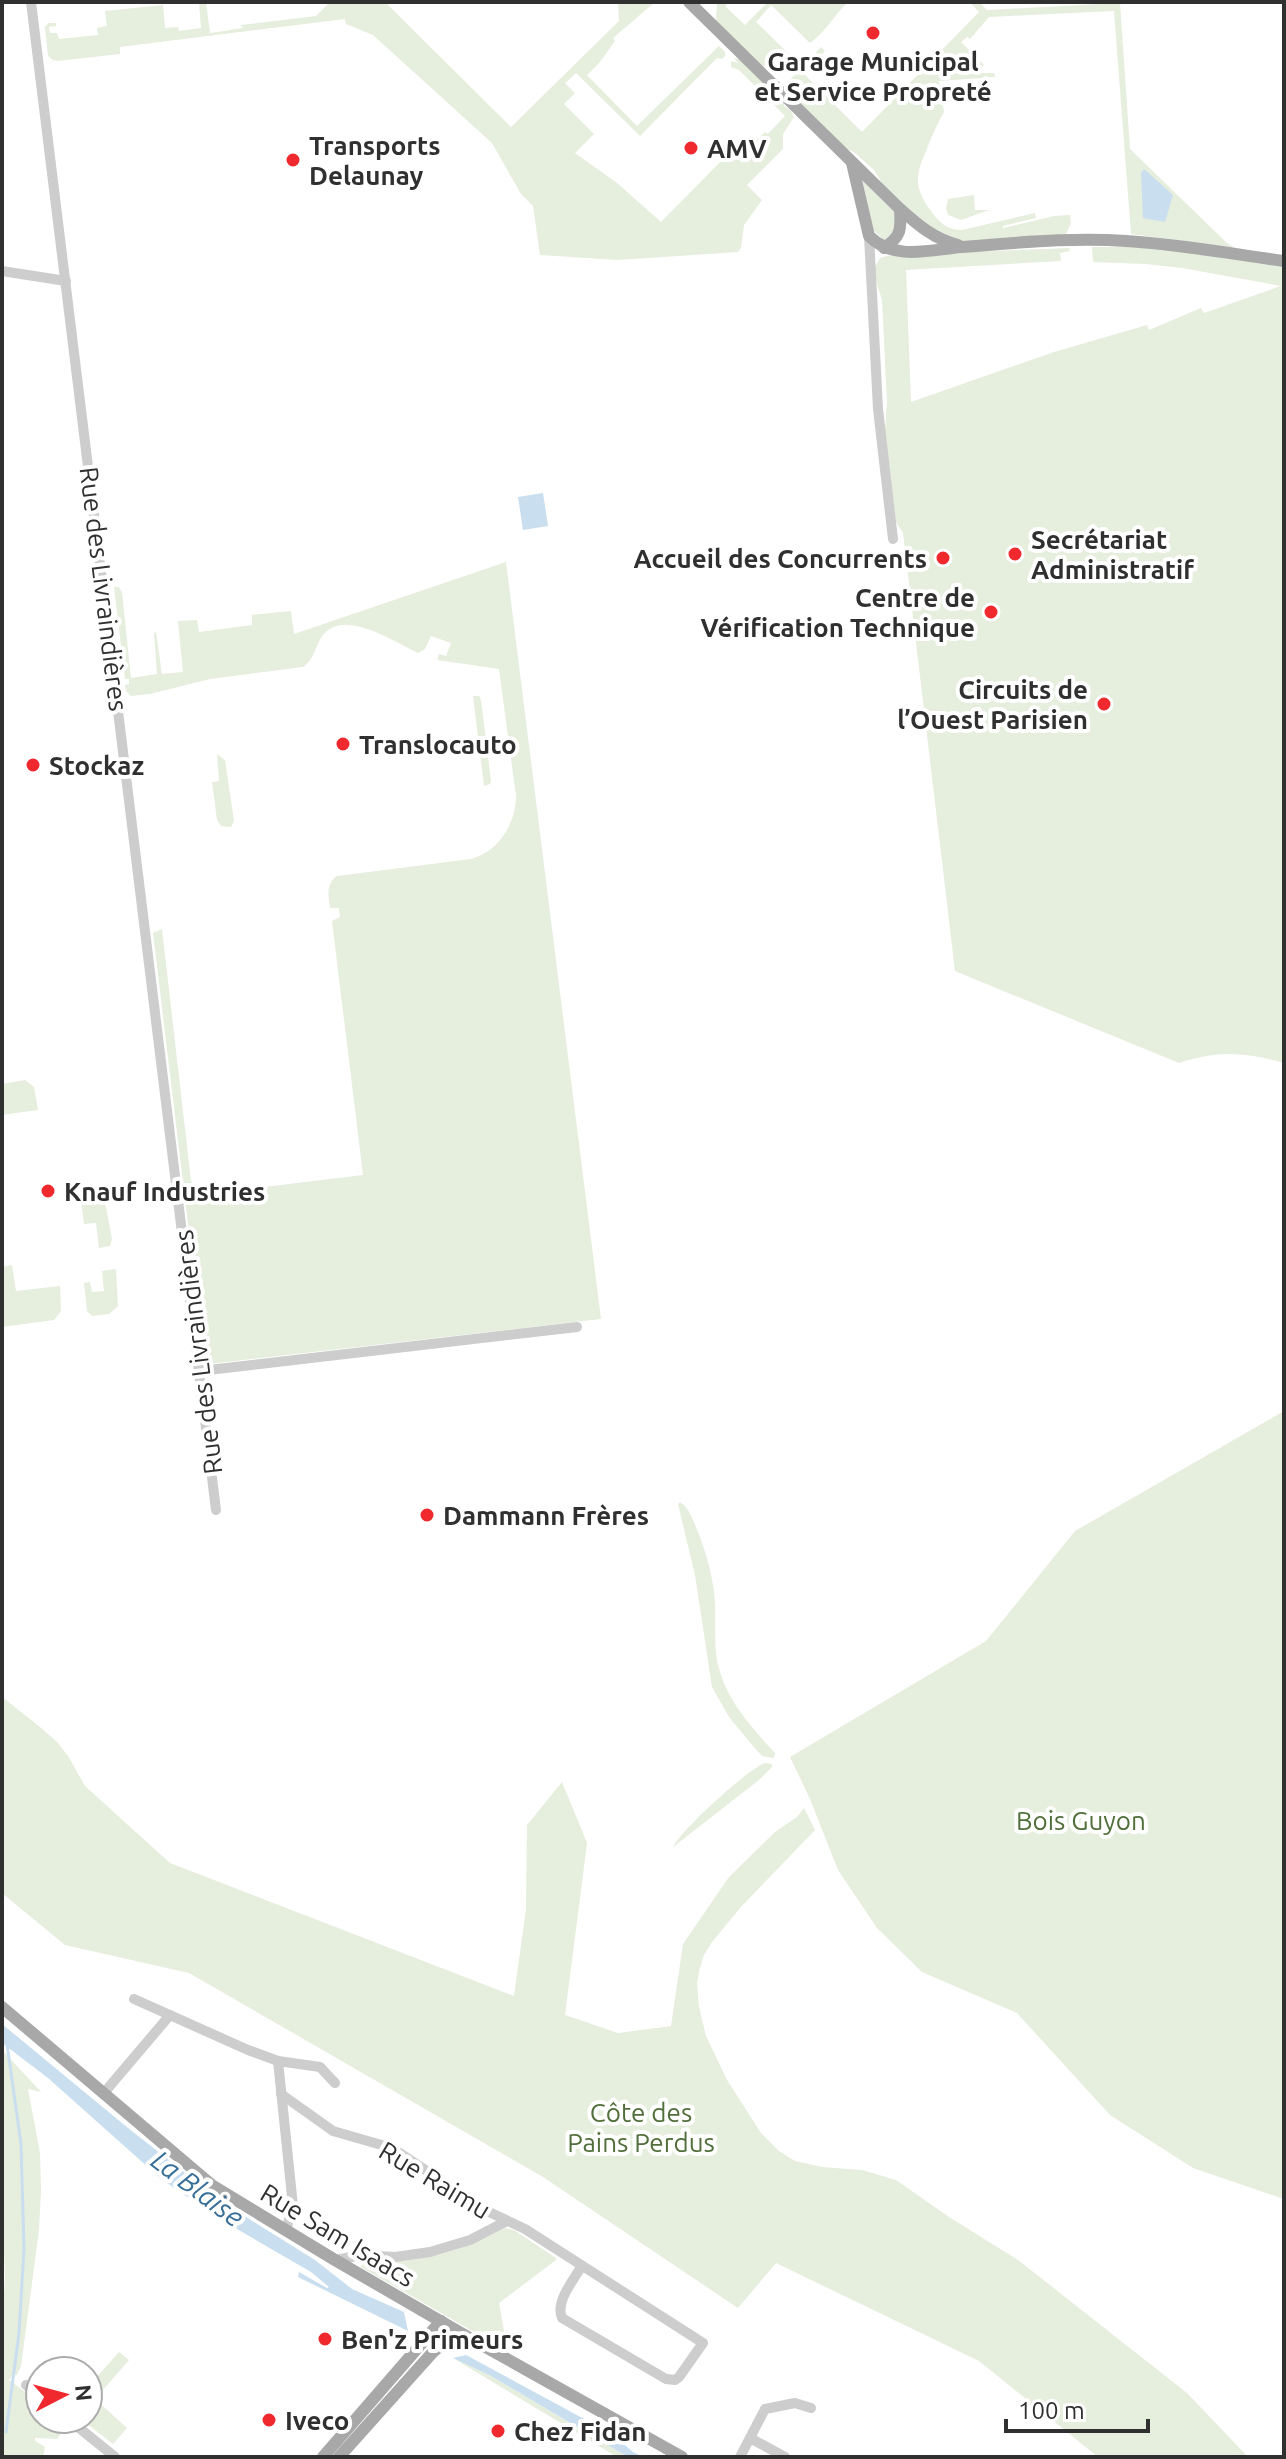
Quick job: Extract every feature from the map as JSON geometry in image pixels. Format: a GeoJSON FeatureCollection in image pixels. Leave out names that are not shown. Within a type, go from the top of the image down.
{"type":"FeatureCollection","features":[{"type":"Feature","properties":{"kind":"main road"},"geometry":{"type":"LineString","coordinates":[[689,2],[922,229],[936,238],[965,247]]}},
{"type":"Feature","properties":{"kind":"main road"},"geometry":{"type":"LineString","coordinates":[[852,163],[869,236],[884,248],[910,252],[1113,240],[1284,261]]}},
{"type":"Feature","properties":{"kind":"main road"},"geometry":{"type":"LineString","coordinates":[[884,248],[899,234],[900,209]]}},
{"type":"Feature","properties":{"kind":"main road","name":"Rue Sam Isaacs"},"geometry":{"type":"LineString","coordinates":[[2,2007],[213,2186],[445,2324],[682,2457]]}},
{"type":"Feature","properties":{"kind":"main road"},"geometry":{"type":"LineString","coordinates":[[339,2457],[426,2358],[445,2324]]}},
{"type":"Feature","properties":{"kind":"main road"},"geometry":{"type":"LineString","coordinates":[[323,2457],[445,2324]]}},
{"type":"Feature","properties":{"kind":"main road"},"geometry":{"type":"LineString","coordinates":[[426,2358],[448,2342],[460,2338],[473,2340]]}},
{"type":"Feature","properties":{"kind":"street","name":"Rue des Livraindières"},"geometry":{"type":"LineString","coordinates":[[31,2],[216,1510]]}},
{"type":"Feature","properties":{"kind":"street"},"geometry":{"type":"LineString","coordinates":[[869,236],[878,409],[893,539]]}},
{"type":"Feature","properties":{"kind":"street"},"geometry":{"type":"LineString","coordinates":[[2,271],[66,281]]}},
{"type":"Feature","properties":{"kind":"street"},"geometry":{"type":"LineString","coordinates":[[200,1371],[577,1327]]}},
{"type":"Feature","properties":{"kind":"street"},"geometry":{"type":"LineString","coordinates":[[134,1999],[278,2061],[320,2067],[335,2083]]}},
{"type":"Feature","properties":{"kind":"street"},"geometry":{"type":"LineString","coordinates":[[103,2094],[170,2015]]}},
{"type":"Feature","properties":{"kind":"street"},"geometry":{"type":"LineString","coordinates":[[278,2061],[293,2206],[286,2230]]}},
{"type":"Feature","properties":{"kind":"street","name":"Rue Raimu"},"geometry":{"type":"LineString","coordinates":[[281,2094],[333,2131],[392,2148],[505,2222],[525,2229],[703,2343],[679,2377],[666,2379],[562,2318],[560,2307],[581,2267]]}},
{"type":"Feature","properties":{"kind":"street"},"geometry":{"type":"LineString","coordinates":[[335,2260],[362,2255],[395,2257],[430,2252],[470,2240],[505,2222]]}},
{"type":"Feature","properties":{"kind":"street"},"geometry":{"type":"LineString","coordinates":[[740,2457],[765,2409],[795,2403],[811,2408]]}},
{"type":"Feature","properties":{"kind":"street"},"geometry":{"type":"LineString","coordinates":[[88,2435],[115,2457]]}},
{"type":"Feature","properties":{"kind":"street"},"geometry":{"type":"LineString","coordinates":[[750,2438],[785,2457]]}},
{"type":"Feature","properties":{"kind":"green space"},"geometry":{"type":"Polygon","coordinates":[[[199,2],[206,2],[210,33],[243,28],[241,25],[316,16],[330,2],[385,2],[511,127],[619,21],[618,2],[655,2],[613,38],[615,41],[587,75],[637,126],[719,46],[725,56],[717,58],[640,136],[576,73],[565,83],[575,93],[564,104],[594,134],[575,153],[617,183],[661,222],[735,147],[743,154],[785,116],[739,70],[731,67],[731,61],[738,63],[734,58],[741,59],[784,101],[784,106],[794,117],[783,134],[783,149],[747,185],[762,200],[744,225],[738,252],[618,260],[540,255],[533,206],[521,194],[492,143],[373,35],[346,24],[345,19],[120,47],[120,54],[58,61],[48,56],[45,27],[49,23],[56,23],[56,26],[49,27],[50,33],[57,33],[59,39],[98,35],[97,28],[107,26],[105,11],[163,5],[165,28],[178,27],[179,31],[201,28],[199,2]]]}},
{"type":"Feature","properties":{"kind":"green space"},"geometry":{"type":"Polygon","coordinates":[[[717,2],[727,2],[726,7],[745,25],[768,2],[848,2],[810,43],[771,5],[756,22],[792,57],[791,62],[765,66],[716,21],[717,2]]]}},
{"type":"Feature","properties":{"kind":"green space"},"geometry":{"type":"Polygon","coordinates":[[[970,2],[979,2],[987,10],[1120,3],[1130,149],[1235,248],[1131,234],[1114,11],[989,17],[970,39],[967,37],[961,42],[984,65],[980,69],[982,73],[994,73],[995,77],[939,81],[944,112],[919,172],[919,186],[925,202],[937,219],[948,227],[962,230],[1035,213],[1036,218],[1003,228],[1070,215],[1071,223],[1066,234],[964,242],[932,232],[885,188],[874,170],[844,147],[786,89],[789,81],[821,47],[825,51],[803,73],[862,132],[979,12],[970,2]]]}},
{"type":"Feature","properties":{"kind":"green space"},"geometry":{"type":"Polygon","coordinates":[[[862,179],[894,211],[896,227],[886,240],[873,230],[862,179]]]}},
{"type":"Feature","properties":{"kind":"green space"},"geometry":{"type":"Polygon","coordinates":[[[974,195],[975,210],[989,210],[961,220],[948,215],[948,199],[974,195]]]}},
{"type":"Feature","properties":{"kind":"green space","name":"Circuits de l’Ouest Parisien"},"geometry":{"type":"Polygon","coordinates":[[[1092,247],[1148,247],[1284,266],[1284,1063],[1232,1054],[1179,1063],[955,971],[903,533],[896,522],[885,430],[887,403],[882,300],[875,267],[880,258],[891,255],[1069,248],[1070,251],[1060,253],[1061,261],[906,270],[911,402],[1054,352],[1147,325],[1149,330],[1201,308],[1204,313],[1281,286],[1182,268],[1093,262],[1092,247]]]}},
{"type":"Feature","properties":{"kind":"green space"},"geometry":{"type":"Polygon","coordinates":[[[506,562],[601,1319],[209,1364],[204,1357],[153,933],[162,929],[191,1181],[199,1195],[363,1175],[332,921],[340,917],[339,908],[330,908],[329,886],[337,876],[471,859],[481,855],[504,835],[513,816],[516,796],[499,669],[437,660],[439,654],[446,656],[451,643],[431,636],[425,649],[418,653],[370,630],[344,625],[332,628],[323,635],[303,667],[210,679],[131,696],[125,685],[129,684],[129,679],[125,679],[114,587],[119,587],[122,592],[131,678],[157,674],[156,632],[162,674],[183,672],[178,621],[197,620],[199,632],[252,625],[252,615],[291,611],[294,634],[506,562]]]}},
{"type":"Feature","properties":{"kind":"green space"},"geometry":{"type":"Polygon","coordinates":[[[473,696],[479,696],[481,700],[491,781],[484,786],[473,696]]]}},
{"type":"Feature","properties":{"kind":"green space"},"geometry":{"type":"Polygon","coordinates":[[[217,754],[225,760],[234,821],[231,827],[221,826],[217,820],[212,782],[219,781],[217,754]]]}},
{"type":"Feature","properties":{"kind":"green space"},"geometry":{"type":"Polygon","coordinates":[[[25,1080],[34,1087],[38,1110],[2,1115],[2,1084],[25,1080]]]}},
{"type":"Feature","properties":{"kind":"green space"},"geometry":{"type":"Polygon","coordinates":[[[101,1199],[105,1202],[112,1239],[110,1246],[99,1248],[96,1223],[84,1224],[81,1201],[101,1199]]]}},
{"type":"Feature","properties":{"kind":"green space"},"geometry":{"type":"Polygon","coordinates":[[[12,1265],[16,1291],[60,1286],[61,1311],[54,1320],[2,1327],[2,1267],[12,1265]]]}},
{"type":"Feature","properties":{"kind":"green space"},"geometry":{"type":"Polygon","coordinates":[[[116,1269],[118,1306],[109,1314],[92,1316],[87,1311],[84,1283],[90,1282],[92,1292],[104,1291],[102,1271],[116,1269]]]}},
{"type":"Feature","properties":{"kind":"green space","name":"Bois Guyon"},"geometry":{"type":"Polygon","coordinates":[[[1284,1411],[1284,2199],[1193,2168],[1110,2115],[1017,2013],[922,1972],[877,1928],[838,1870],[790,1757],[986,1641],[1075,1531],[1284,1411]]]}},
{"type":"Feature","properties":{"kind":"green space"},"geometry":{"type":"Polygon","coordinates":[[[680,1502],[692,1517],[709,1565],[714,1595],[716,1656],[724,1683],[743,1715],[775,1753],[774,1758],[762,1756],[753,1746],[729,1717],[712,1687],[680,1502]]]}},
{"type":"Feature","properties":{"kind":"green space","name":"Côte des Pains Perdus"},"geometry":{"type":"Polygon","coordinates":[[[2,1697],[57,1742],[85,1786],[170,1863],[514,1996],[526,1909],[527,1825],[562,1782],[587,1843],[565,2015],[618,2033],[671,2026],[683,1944],[729,1877],[804,1808],[815,1830],[740,1908],[712,1942],[704,1955],[697,1984],[706,2036],[727,2080],[761,2133],[779,2151],[795,2161],[862,2170],[896,2180],[1018,2260],[1187,2393],[1248,2457],[1098,2457],[979,2361],[776,2263],[738,2308],[543,2177],[189,1973],[65,1945],[2,1893],[2,1697]]]}},
{"type":"Feature","properties":{"kind":"green space"},"geometry":{"type":"Polygon","coordinates":[[[765,1763],[772,1764],[772,1767],[759,1780],[673,1847],[715,1801],[765,1763]]]}},
{"type":"Feature","properties":{"kind":"green space"},"geometry":{"type":"Polygon","coordinates":[[[2,2050],[41,2092],[28,2089],[40,2153],[39,2230],[21,2366],[17,2375],[9,2380],[24,2391],[24,2435],[60,2435],[57,2439],[35,2438],[45,2447],[43,2457],[2,2457],[5,2276],[2,2050]]]}},
{"type":"Feature","properties":{"kind":"green space"},"geometry":{"type":"Polygon","coordinates":[[[505,2228],[514,2230],[556,2258],[499,2303],[507,2347],[474,2332],[361,2267],[363,2259],[375,2258],[396,2265],[397,2261],[440,2254],[505,2228]]]}},
{"type":"Feature","properties":{"kind":"green space"},"geometry":{"type":"Polygon","coordinates":[[[119,2352],[129,2360],[104,2389],[104,2369],[119,2352]]]}},
{"type":"Feature","properties":{"kind":"green space"},"geometry":{"type":"Polygon","coordinates":[[[453,2358],[491,2376],[628,2457],[617,2457],[453,2358]]]}},
{"type":"Feature","properties":{"kind":"green space"},"geometry":{"type":"Polygon","coordinates":[[[104,2407],[127,2428],[113,2444],[101,2435],[104,2435],[104,2407]]]}},
{"type":"Feature","properties":{"kind":"water"},"geometry":{"type":"Polygon","coordinates":[[[1144,169],[1173,195],[1165,222],[1143,218],[1141,173],[1144,169]]]}},
{"type":"Feature","properties":{"kind":"water"},"geometry":{"type":"Polygon","coordinates":[[[543,493],[548,526],[523,530],[518,497],[543,493]]]}},
{"type":"Feature","properties":{"kind":"water","name":"La Blaise"},"geometry":{"type":"Polygon","coordinates":[[[2,2024],[235,2212],[239,2210],[244,2213],[315,2260],[352,2289],[404,2312],[408,2331],[298,2277],[299,2272],[329,2287],[311,2272],[230,2225],[159,2177],[48,2078],[2,2043],[2,2024]]]}},
{"type":"Feature","properties":{"kind":"water"},"geometry":{"type":"Polygon","coordinates":[[[466,2355],[612,2434],[643,2457],[628,2457],[491,2376],[453,2358],[466,2355]]]}},
{"type":"Feature","properties":{"kind":"waterway"},"geometry":{"type":"LineString","coordinates":[[6,2432],[19,2333],[24,2249],[21,2144],[7,2044]]}},
{"type":"Feature","properties":{"kind":"place","name":"Garage Municipal et Service Propreté"},"geometry":{"type":"Point","coordinates":[873,33]}},
{"type":"Feature","properties":{"kind":"place","name":"AMV"},"geometry":{"type":"Point","coordinates":[691,148]}},
{"type":"Feature","properties":{"kind":"place","name":"Transports Delaunay"},"geometry":{"type":"Point","coordinates":[293,160]}},
{"type":"Feature","properties":{"kind":"place","name":"Secrétariat Administratif"},"geometry":{"type":"Point","coordinates":[1015,554]}},
{"type":"Feature","properties":{"kind":"place","name":"Accueil des Concurrents"},"geometry":{"type":"Point","coordinates":[943,558]}},
{"type":"Feature","properties":{"kind":"place","name":"Centre de Vérification Technique"},"geometry":{"type":"Point","coordinates":[991,612]}},
{"type":"Feature","properties":{"kind":"place","name":"Circuits de l’Ouest Parisien"},"geometry":{"type":"Point","coordinates":[1104,704]}},
{"type":"Feature","properties":{"kind":"place","name":"Translocauto"},"geometry":{"type":"Point","coordinates":[343,744]}},
{"type":"Feature","properties":{"kind":"place","name":"Stockaz"},"geometry":{"type":"Point","coordinates":[33,765]}},
{"type":"Feature","properties":{"kind":"place","name":"Knauf Industries"},"geometry":{"type":"Point","coordinates":[48,1191]}},
{"type":"Feature","properties":{"kind":"place","name":"Dammann Frères"},"geometry":{"type":"Point","coordinates":[427,1515]}},
{"type":"Feature","properties":{"kind":"place","name":"Ben'z Primeurs"},"geometry":{"type":"Point","coordinates":[325,2339]}},
{"type":"Feature","properties":{"kind":"place","name":"Iveco"},"geometry":{"type":"Point","coordinates":[269,2420]}},
{"type":"Feature","properties":{"kind":"place","name":"Chez Fidan"},"geometry":{"type":"Point","coordinates":[498,2431]}}]}
